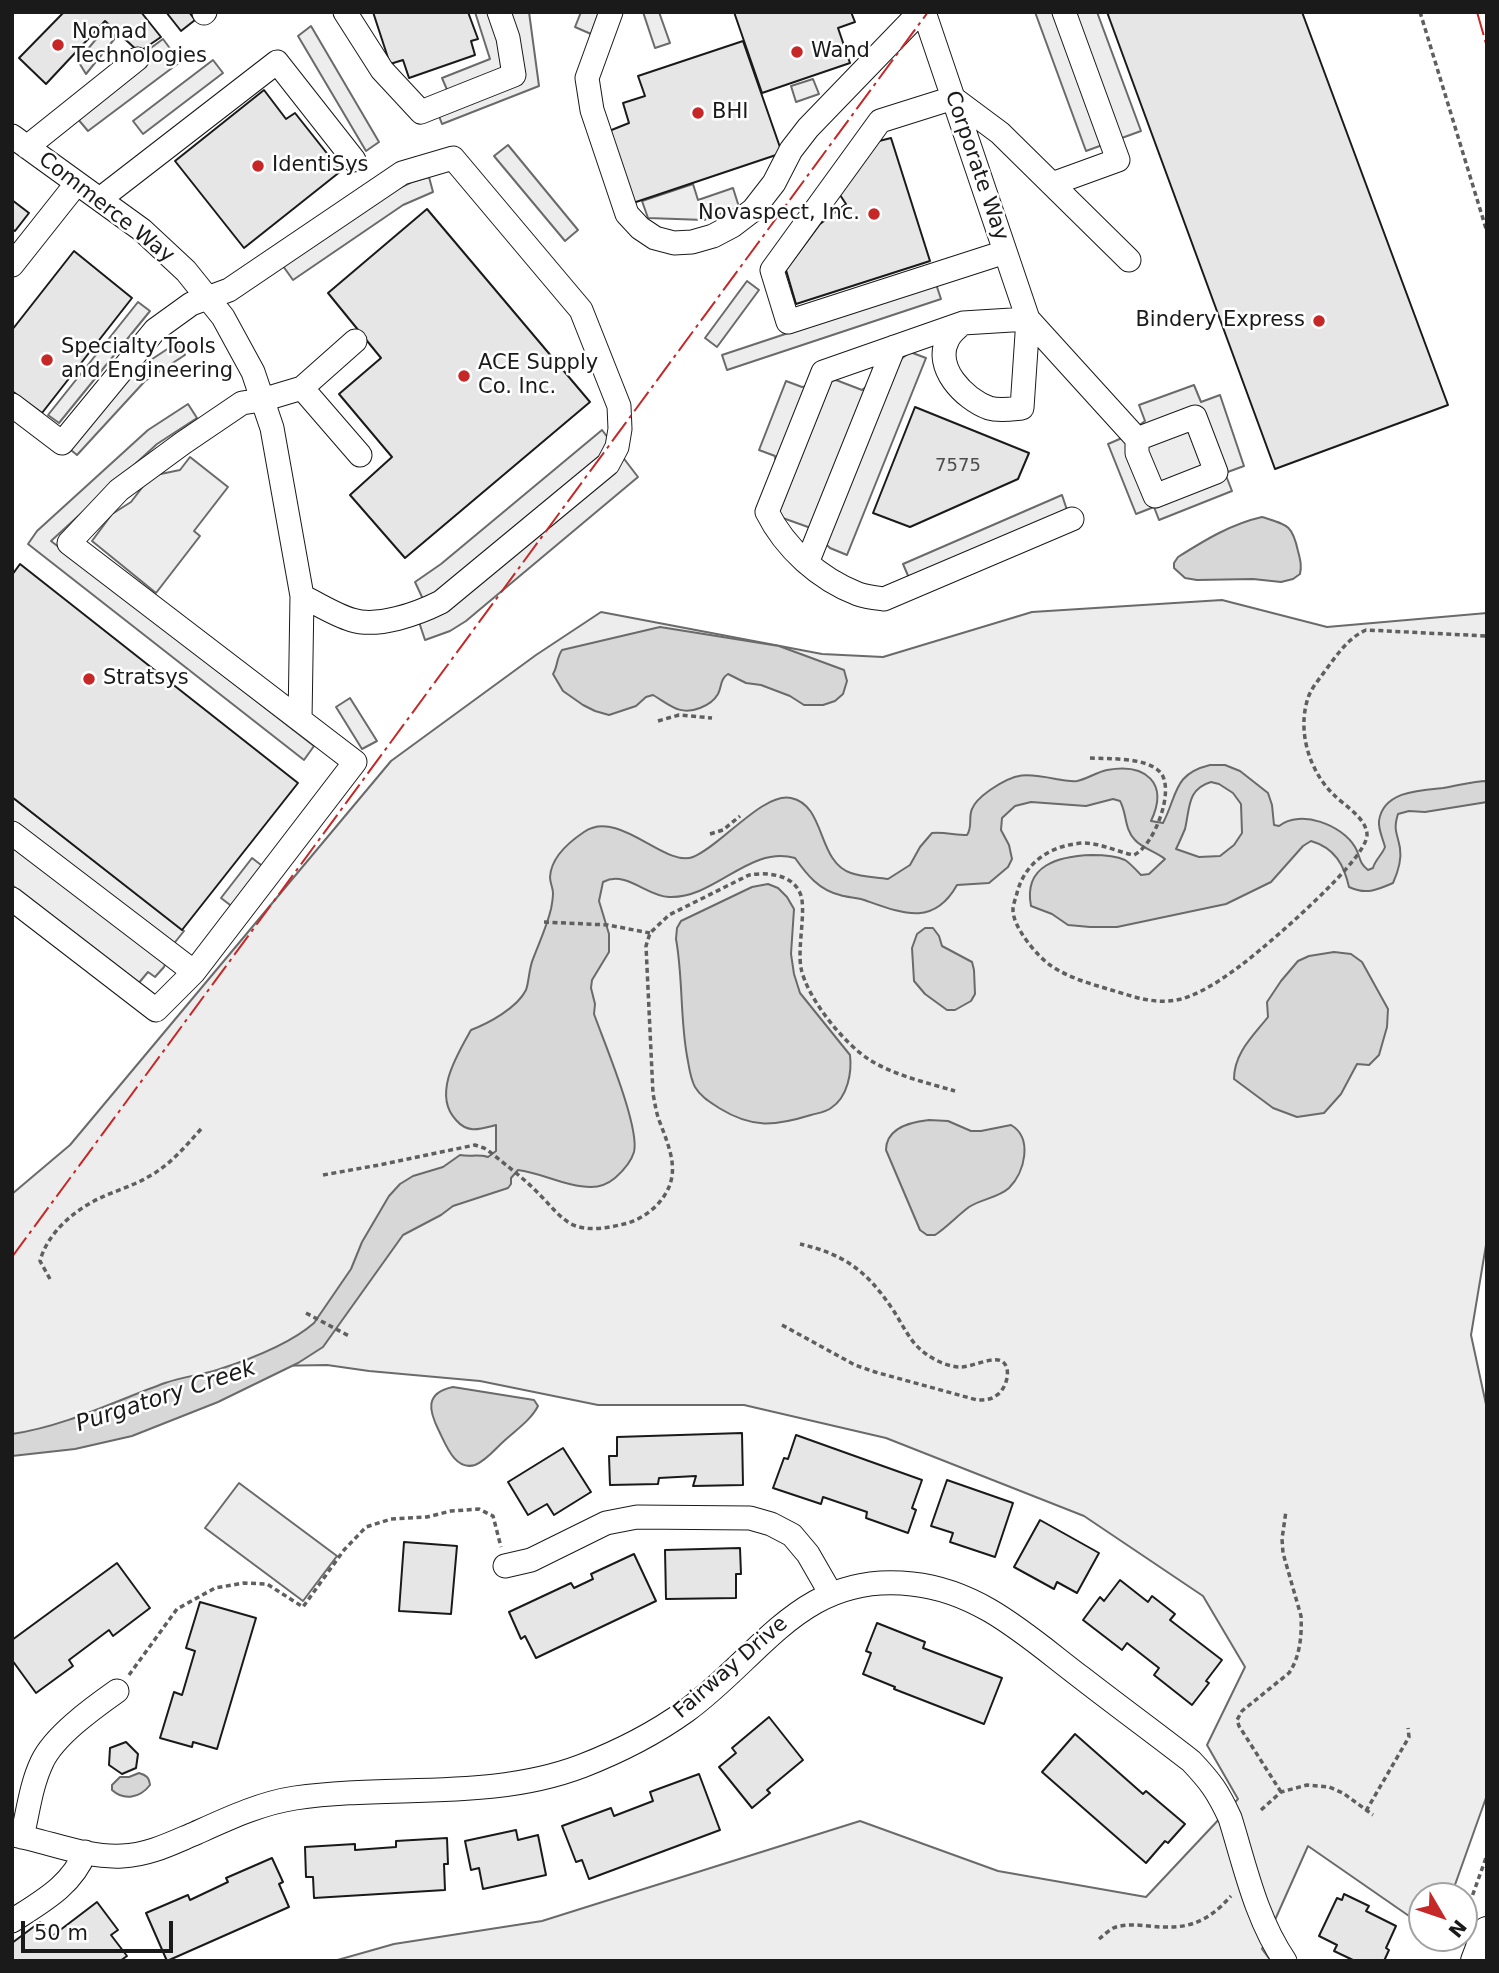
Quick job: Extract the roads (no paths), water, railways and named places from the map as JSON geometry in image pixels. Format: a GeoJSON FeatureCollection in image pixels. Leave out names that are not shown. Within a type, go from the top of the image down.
{"type":"FeatureCollection","features":[{"type":"Feature","properties":{"kind":"main road"},"geometry":{"type":"LineString","coordinates":[[1476,1961],[1487,1933]]}},
{"type":"Feature","properties":{"kind":"street"},"geometry":{"type":"LineString","coordinates":[[345,12],[382,70],[421,112],[514,75],[508,38],[499,12]]}},
{"type":"Feature","properties":{"kind":"street"},"geometry":{"type":"LineString","coordinates":[[611,12],[587,78],[592,110],[628,214],[640,228],[655,238],[674,243],[692,242],[713,236],[732,226],[752,210],[774,183],[791,150],[808,128],[922,12]]}},
{"type":"Feature","properties":{"kind":"street","name":"Corporate Way"},"geometry":{"type":"LineString","coordinates":[[922,12],[1028,319]]}},
{"type":"Feature","properties":{"kind":"street"},"geometry":{"type":"LineString","coordinates":[[1052,184],[1118,160],[1064,12]]}},
{"type":"Feature","properties":{"kind":"street"},"geometry":{"type":"LineString","coordinates":[[20,142],[137,59]]}},
{"type":"Feature","properties":{"kind":"street"},"geometry":{"type":"LineString","coordinates":[[100,199],[277,62],[354,160]]}},
{"type":"Feature","properties":{"kind":"street"},"geometry":{"type":"LineString","coordinates":[[1005,252],[788,322],[772,270],[880,121],[953,98],[1000,134],[1129,260]]}},
{"type":"Feature","properties":{"kind":"street","name":"Commerce Way"},"geometry":{"type":"LineString","coordinates":[[20,142],[142,230],[186,271],[223,317],[253,372],[274,440],[302,596],[300,720]]}},
{"type":"Feature","properties":{"kind":"street"},"geometry":{"type":"LineString","coordinates":[[12,405],[62,443],[155,330],[191,304],[229,290],[402,173],[453,158],[581,310],[619,406],[620,429],[617,447],[608,464],[441,602],[423,611],[375,622],[352,620],[302,596]]}},
{"type":"Feature","properties":{"kind":"street"},"geometry":{"type":"LineString","coordinates":[[12,265],[77,183]]}},
{"type":"Feature","properties":{"kind":"street"},"geometry":{"type":"LineString","coordinates":[[1028,319],[963,323],[823,372],[767,512],[776,530],[807,563],[835,583],[859,595],[884,599],[1072,519]]}},
{"type":"Feature","properties":{"kind":"street"},"geometry":{"type":"LineString","coordinates":[[963,323],[948,337],[944,351],[947,368],[954,382],[965,394],[991,409],[1007,410],[1022,408],[1028,319]]}},
{"type":"Feature","properties":{"kind":"street"},"geometry":{"type":"LineString","coordinates":[[1028,319],[1137,439]]}},
{"type":"Feature","properties":{"kind":"street"},"geometry":{"type":"LineString","coordinates":[[12,899],[156,1010],[194,972],[355,762],[69,543],[119,490],[183,443],[242,403],[302,388],[355,341]]}},
{"type":"Feature","properties":{"kind":"street"},"geometry":{"type":"LineString","coordinates":[[807,563],[894,347]]}},
{"type":"Feature","properties":{"kind":"street"},"geometry":{"type":"LineString","coordinates":[[302,388],[360,455]]}},
{"type":"Feature","properties":{"kind":"street"},"geometry":{"type":"LineString","coordinates":[[12,833],[194,972]]}},
{"type":"Feature","properties":{"kind":"street"},"geometry":{"type":"LineString","coordinates":[[505,1566],[531,1560],[606,1523],[637,1517],[750,1518],[771,1524],[792,1535],[808,1553],[831,1594]]}},
{"type":"Feature","properties":{"kind":"street","name":"Fairway Drive"},"geometry":{"type":"LineString","coordinates":[[17,1836],[117,1857],[141,1855],[251,1810],[293,1798],[461,1790],[522,1783],[579,1767],[636,1742],[687,1710],[791,1616],[831,1594],[871,1583],[911,1583],[958,1594],[1002,1618],[1175,1748],[1204,1774],[1216,1788],[1230,1818],[1271,1938],[1285,1961]]}},
{"type":"Feature","properties":{"kind":"street"},"geometry":{"type":"LineString","coordinates":[[17,1836],[42,1762],[52,1746],[117,1691]]}},
{"type":"Feature","properties":{"kind":"street"},"geometry":{"type":"LineString","coordinates":[[12,1921],[60,1889],[80,1867],[85,1852]]}},
{"type":"Feature","properties":{"kind":"water"},"geometry":{"type":"Polygon","coordinates":[[[1262,517],[1283,524],[1291,530],[1301,568],[1300,574],[1293,579],[1281,582],[1253,579],[1197,580],[1185,578],[1174,568],[1178,557],[1198,545],[1229,528],[1262,517]]]}},
{"type":"Feature","properties":{"kind":"water"},"geometry":{"type":"Polygon","coordinates":[[[660,627],[779,646],[844,670],[847,681],[843,694],[835,701],[823,705],[804,705],[790,696],[761,685],[746,683],[728,674],[722,680],[715,699],[700,708],[681,710],[653,695],[646,697],[636,706],[609,715],[583,705],[563,691],[553,674],[562,650],[660,627]]]}},
{"type":"Feature","properties":{"kind":"water","name":"Purgatory Creek"},"geometry":{"type":"Polygon","coordinates":[[[1210,765],[1225,765],[1240,771],[1268,793],[1274,825],[1309,819],[1331,826],[1349,839],[1368,870],[1373,868],[1385,847],[1379,821],[1382,811],[1395,798],[1414,791],[1487,781],[1487,802],[1398,814],[1396,828],[1399,866],[1393,883],[1382,888],[1366,891],[1349,887],[1337,858],[1326,848],[1311,841],[1303,846],[1271,882],[1226,904],[1117,927],[1068,925],[1052,914],[1031,906],[1030,892],[1038,872],[1067,858],[1092,855],[1117,858],[1125,860],[1141,875],[1149,874],[1165,859],[1131,836],[1120,801],[1113,799],[1086,806],[1031,802],[1015,806],[1002,818],[1001,830],[1009,845],[1012,859],[1008,867],[989,883],[957,885],[948,898],[928,912],[893,910],[833,893],[814,881],[795,858],[778,856],[747,865],[702,890],[686,895],[661,896],[620,879],[603,882],[599,901],[609,934],[609,952],[592,980],[594,1014],[627,1105],[634,1140],[633,1156],[613,1180],[591,1187],[573,1185],[518,1170],[511,1178],[508,1188],[453,1206],[403,1235],[323,1347],[298,1363],[218,1402],[132,1436],[75,1449],[12,1456],[12,1434],[52,1425],[165,1383],[229,1366],[293,1338],[314,1323],[351,1269],[362,1242],[389,1196],[400,1184],[413,1176],[443,1167],[460,1155],[488,1157],[496,1151],[496,1125],[470,1129],[456,1120],[449,1110],[446,1099],[449,1075],[471,1030],[509,1009],[526,990],[532,963],[551,909],[551,870],[562,851],[584,832],[598,827],[612,827],[669,854],[682,858],[693,857],[768,803],[780,798],[791,798],[810,811],[832,858],[840,867],[855,874],[888,879],[910,865],[932,833],[967,835],[971,812],[977,801],[999,784],[1014,777],[1029,775],[1075,781],[1107,770],[1133,770],[1143,773],[1155,786],[1157,796],[1151,821],[1163,823],[1178,786],[1198,769],[1210,765]],[[1211,782],[1203,785],[1194,794],[1185,829],[1176,849],[1199,857],[1220,856],[1234,845],[1242,833],[1241,804],[1233,793],[1211,782]]]}},
{"type":"Feature","properties":{"kind":"water"},"geometry":{"type":"Polygon","coordinates":[[[768,884],[778,888],[794,909],[791,954],[800,993],[850,1055],[850,1062],[845,1091],[831,1108],[786,1121],[764,1124],[731,1115],[697,1091],[693,1083],[685,1041],[676,939],[681,921],[752,887],[768,884]]]}},
{"type":"Feature","properties":{"kind":"water"},"geometry":{"type":"Polygon","coordinates":[[[925,928],[933,928],[942,946],[972,962],[975,994],[971,1001],[955,1010],[947,1010],[925,994],[914,981],[912,948],[917,934],[925,928]]]}},
{"type":"Feature","properties":{"kind":"water"},"geometry":{"type":"Polygon","coordinates":[[[1334,952],[1351,954],[1362,962],[1388,1009],[1387,1027],[1379,1055],[1369,1065],[1357,1064],[1341,1094],[1324,1113],[1297,1117],[1273,1108],[1234,1079],[1237,1061],[1245,1045],[1268,1017],[1267,1002],[1298,961],[1309,956],[1334,952]]]}},
{"type":"Feature","properties":{"kind":"water"},"geometry":{"type":"Polygon","coordinates":[[[948,1121],[971,1131],[1011,1125],[1018,1131],[1024,1146],[1019,1173],[1009,1188],[969,1207],[935,1235],[927,1235],[920,1230],[886,1150],[887,1142],[895,1131],[914,1122],[948,1121]]]}},
{"type":"Feature","properties":{"kind":"water"},"geometry":{"type":"Polygon","coordinates":[[[453,1387],[534,1400],[538,1406],[527,1420],[487,1457],[468,1466],[452,1456],[431,1410],[433,1398],[453,1387]]]}},
{"type":"Feature","properties":{"kind":"water"},"geometry":{"type":"Polygon","coordinates":[[[139,1773],[147,1777],[150,1785],[142,1793],[127,1797],[112,1790],[112,1785],[120,1777],[139,1773]]]}},
{"type":"Feature","properties":{"kind":"place","name":"Nomad Technologies"},"geometry":{"type":"Point","coordinates":[58,45]}},
{"type":"Feature","properties":{"kind":"place","name":"Wand"},"geometry":{"type":"Point","coordinates":[797,52]}},
{"type":"Feature","properties":{"kind":"place","name":"BHI"},"geometry":{"type":"Point","coordinates":[698,113]}},
{"type":"Feature","properties":{"kind":"place","name":"IdentiSys"},"geometry":{"type":"Point","coordinates":[258,166]}},
{"type":"Feature","properties":{"kind":"place","name":"Novaspect, Inc."},"geometry":{"type":"Point","coordinates":[874,214]}},
{"type":"Feature","properties":{"kind":"place","name":"Bindery Express"},"geometry":{"type":"Point","coordinates":[1319,321]}},
{"type":"Feature","properties":{"kind":"place","name":"Specialty Tools and Engineering"},"geometry":{"type":"Point","coordinates":[47,360]}},
{"type":"Feature","properties":{"kind":"place","name":"ACE Supply Co. Inc."},"geometry":{"type":"Point","coordinates":[464,376]}},
{"type":"Feature","properties":{"kind":"place","name":"Stratsys"},"geometry":{"type":"Point","coordinates":[89,679]}}]}
